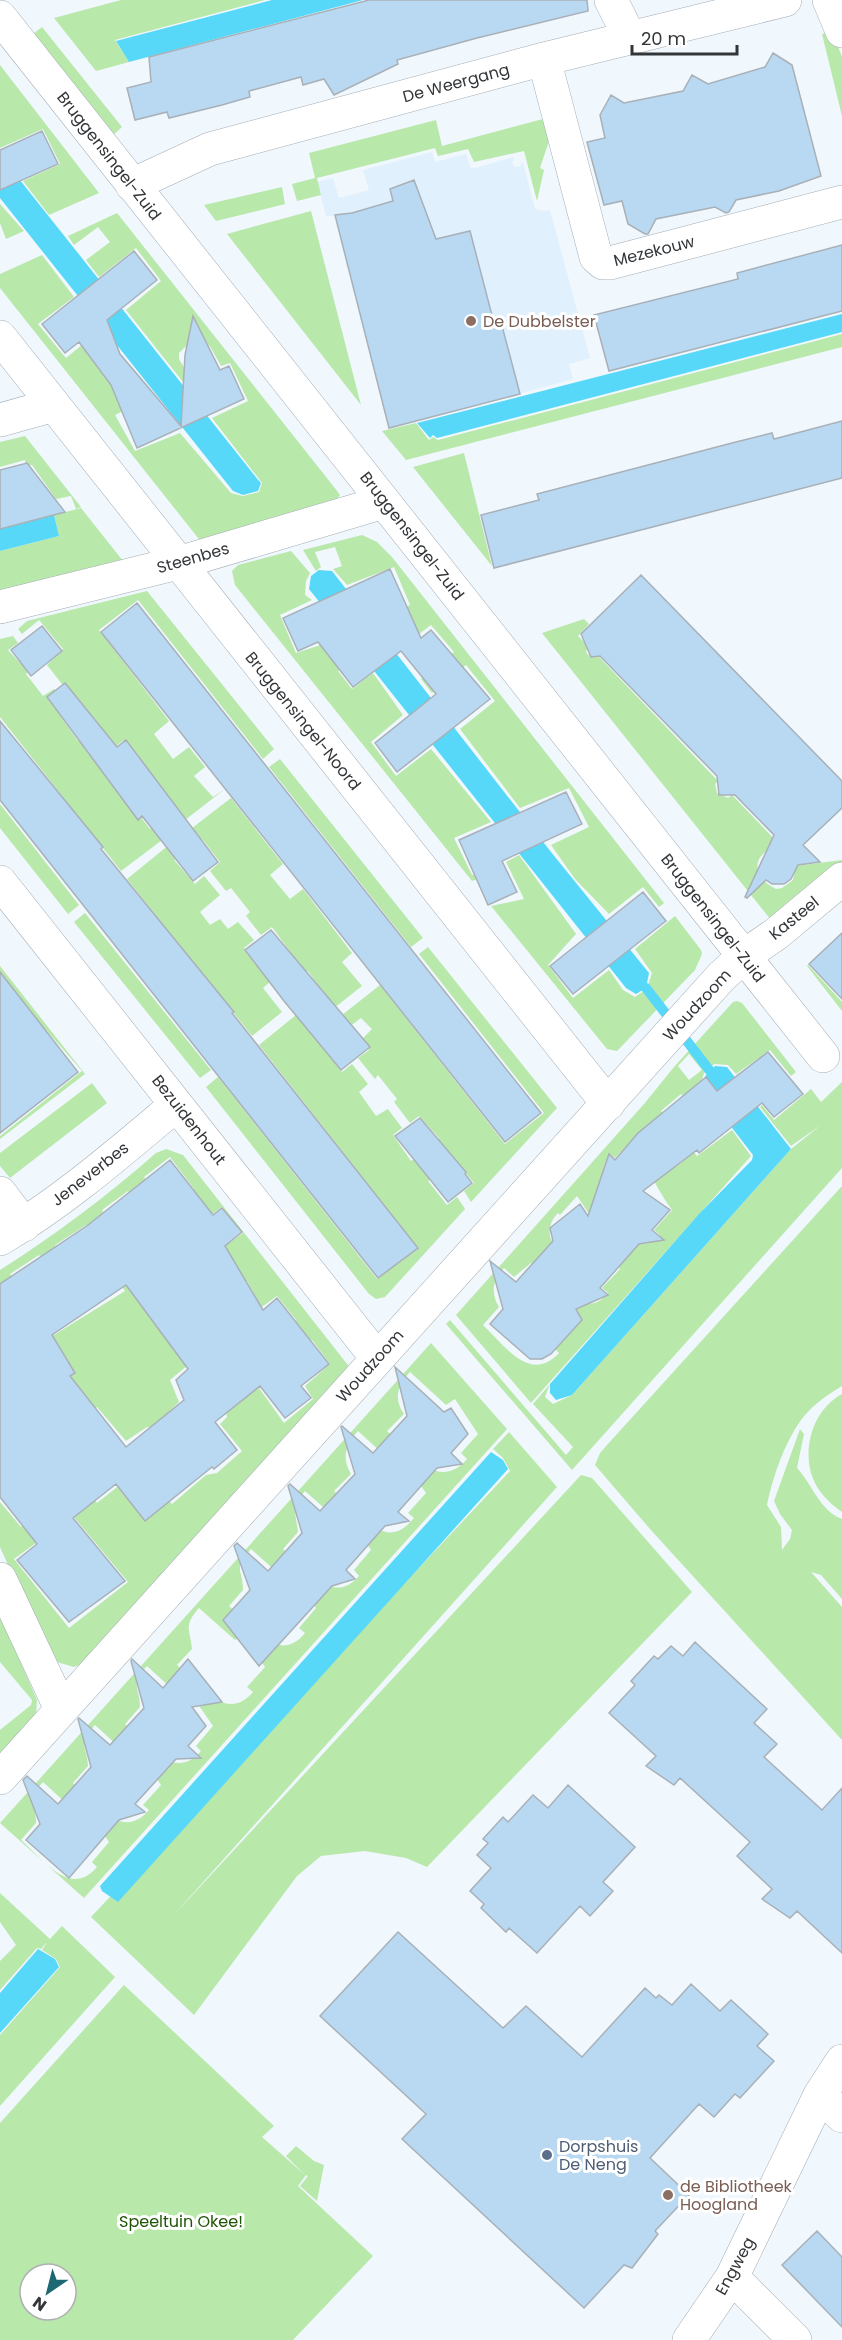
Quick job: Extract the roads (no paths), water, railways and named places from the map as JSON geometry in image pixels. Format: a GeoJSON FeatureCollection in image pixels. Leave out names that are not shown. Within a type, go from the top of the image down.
{"type":"FeatureCollection","features":[{"type":"Feature","properties":{"kind":"street"},"geometry":{"type":"LineString","coordinates":[[611,0],[630,38]]}},
{"type":"Feature","properties":{"kind":"street","name":"De Weergang"},"geometry":{"type":"LineString","coordinates":[[132,185],[210,149],[544,59],[785,0]]}},
{"type":"Feature","properties":{"kind":"street"},"geometry":{"type":"LineString","coordinates":[[829,0],[842,31]]}},
{"type":"Feature","properties":{"kind":"street","name":"Bruggensingel-Zuid"},"geometry":{"type":"LineString","coordinates":[[0,17],[823,1056]]}},
{"type":"Feature","properties":{"kind":"street","name":"Mezekouw"},"geometry":{"type":"LineString","coordinates":[[544,59],[597,257],[603,263],[842,201]]}},
{"type":"Feature","properties":{"kind":"street","name":"Bruggensingel-Noord"},"geometry":{"type":"LineString","coordinates":[[0,337],[608,1104]]}},
{"type":"Feature","properties":{"kind":"street"},"geometry":{"type":"LineString","coordinates":[[0,420],[54,405]]}},
{"type":"Feature","properties":{"kind":"street","name":"Steenbes"},"geometry":{"type":"LineString","coordinates":[[0,607],[178,563],[384,502]]}},
{"type":"Feature","properties":{"kind":"street","name":"Kasteel"},"geometry":{"type":"LineString","coordinates":[[744,956],[776,934],[842,879]]}},
{"type":"Feature","properties":{"kind":"street","name":"Bezuidenhout"},"geometry":{"type":"LineString","coordinates":[[0,882],[377,1358]]}},
{"type":"Feature","properties":{"kind":"street","name":"Woudzoom"},"geometry":{"type":"LineString","coordinates":[[0,1778],[377,1358],[722,977],[744,956]]}},
{"type":"Feature","properties":{"kind":"street","name":"Jeneverbes"},"geometry":{"type":"LineString","coordinates":[[12,1232],[100,1168],[176,1105]]}},
{"type":"Feature","properties":{"kind":"street"},"geometry":{"type":"LineString","coordinates":[[0,1193],[12,1232]]}},
{"type":"Feature","properties":{"kind":"street"},"geometry":{"type":"LineString","coordinates":[[0,1579],[61,1709]]}},
{"type":"Feature","properties":{"kind":"street","name":"Engweg"},"geometry":{"type":"LineString","coordinates":[[688,2340],[732,2277],[831,2106],[842,2061]]}},
{"type":"Feature","properties":{"kind":"street"},"geometry":{"type":"LineString","coordinates":[[732,2277],[795,2340]]}},
{"type":"Feature","properties":{"kind":"water"},"geometry":{"type":"Polygon","coordinates":[[[272,0],[363,0],[129,62],[116,41],[272,0]]]}},
{"type":"Feature","properties":{"kind":"water"},"geometry":{"type":"Polygon","coordinates":[[[0,155],[261,483],[258,491],[243,495],[233,491],[0,198],[0,155]]]}},
{"type":"Feature","properties":{"kind":"water"},"geometry":{"type":"Polygon","coordinates":[[[842,314],[842,332],[437,438],[433,435],[430,438],[417,423],[842,314]]]}},
{"type":"Feature","properties":{"kind":"water"},"geometry":{"type":"Polygon","coordinates":[[[54,515],[59,536],[0,551],[0,529],[54,515]]]}},
{"type":"Feature","properties":{"kind":"water"},"geometry":{"type":"Polygon","coordinates":[[[319,570],[332,571],[551,852],[649,973],[646,988],[636,994],[626,988],[309,589],[311,576],[319,570]]]}},
{"type":"Feature","properties":{"kind":"water"},"geometry":{"type":"Polygon","coordinates":[[[715,1066],[727,1067],[791,1149],[572,1395],[556,1400],[550,1393],[550,1384],[699,1214],[752,1160],[753,1155],[702,1089],[706,1075],[715,1066]]]}},
{"type":"Feature","properties":{"kind":"water"},"geometry":{"type":"Polygon","coordinates":[[[491,1452],[503,1460],[508,1469],[118,1902],[102,1891],[100,1886],[491,1452]]]}},
{"type":"Feature","properties":{"kind":"water"},"geometry":{"type":"Polygon","coordinates":[[[38,1949],[55,1959],[59,1967],[0,2033],[0,1993],[38,1949]]]}},
{"type":"Feature","properties":{"kind":"waterway"},"geometry":{"type":"LineString","coordinates":[[646,988],[710,1071]]}},
{"type":"Feature","properties":{"kind":"place","name":"De Dubbelster"},"geometry":{"type":"Point","coordinates":[471,321]}},
{"type":"Feature","properties":{"kind":"place","name":"Dorpshuis De Neng"},"geometry":{"type":"Point","coordinates":[547,2155]}},
{"type":"Feature","properties":{"kind":"place","name":"de Bibliotheek Hoogland"},"geometry":{"type":"Point","coordinates":[668,2195]}},
{"type":"Feature","properties":{"kind":"park label","name":"Speeltuin Okee!"},"geometry":{"type":"Point","coordinates":[181,2221]}}]}
